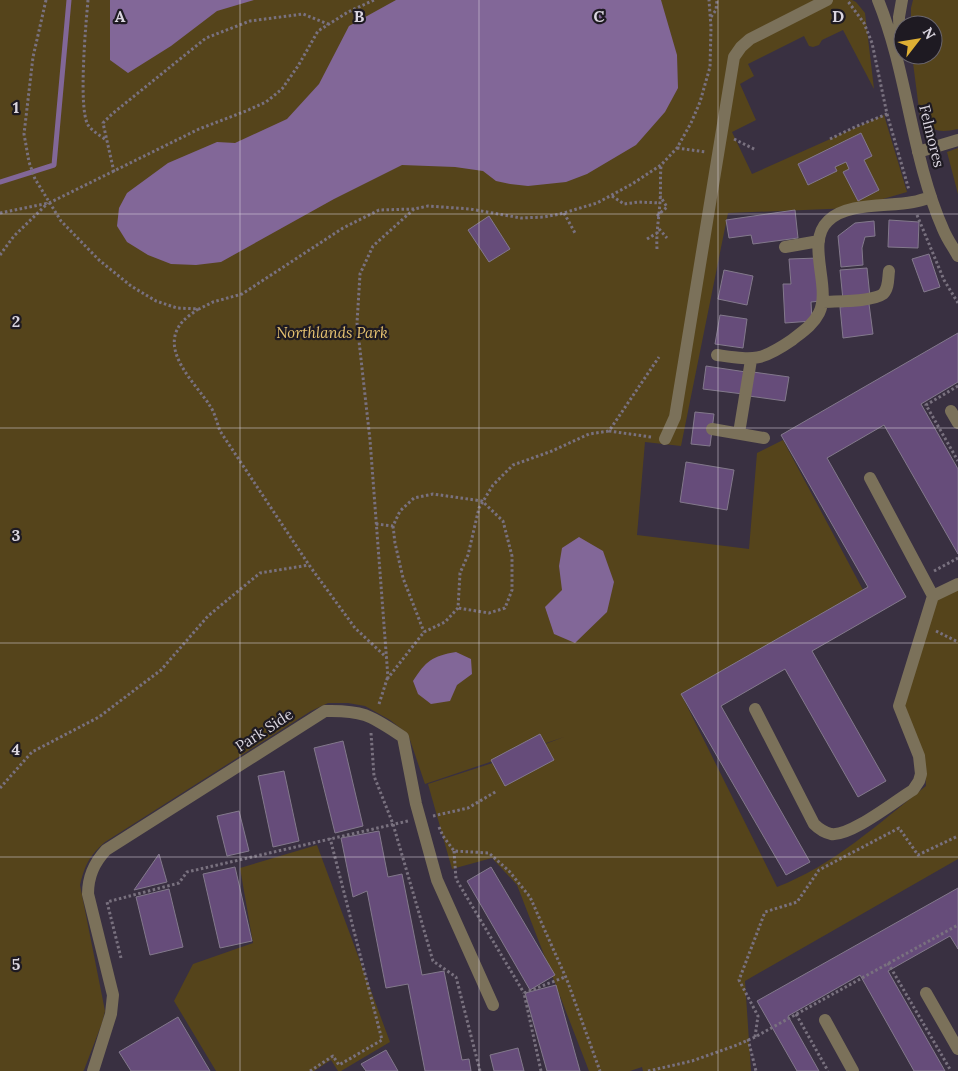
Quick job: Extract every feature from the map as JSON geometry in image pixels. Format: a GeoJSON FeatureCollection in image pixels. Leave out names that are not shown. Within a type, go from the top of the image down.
{"type":"FeatureCollection","features":[{"type":"Feature","properties":{"kind":"street"},"geometry":{"type":"LineString","coordinates":[[665,439],[675,416],[734,57],[740,47],[750,39],[827,0]]}},
{"type":"Feature","properties":{"kind":"street","name":"Felmores"},"geometry":{"type":"LineString","coordinates":[[878,0],[902,78],[918,152],[931,197],[943,230],[958,256]]}},
{"type":"Feature","properties":{"kind":"street","name":"Felmores"},"geometry":{"type":"LineString","coordinates":[[902,0],[899,17],[899,42],[902,78]]}},
{"type":"Feature","properties":{"kind":"street"},"geometry":{"type":"LineString","coordinates":[[918,152],[958,140]]}},
{"type":"Feature","properties":{"kind":"street"},"geometry":{"type":"LineString","coordinates":[[717,355],[751,360],[767,356],[812,324],[823,302],[819,241],[821,230],[828,220],[842,212],[859,208],[913,202],[931,197]]}},
{"type":"Feature","properties":{"kind":"street"},"geometry":{"type":"LineString","coordinates":[[786,247],[819,241]]}},
{"type":"Feature","properties":{"kind":"street"},"geometry":{"type":"LineString","coordinates":[[823,302],[872,298],[882,294],[888,286],[889,271]]}},
{"type":"Feature","properties":{"kind":"street"},"geometry":{"type":"LineString","coordinates":[[739,434],[751,360]]}},
{"type":"Feature","properties":{"kind":"street"},"geometry":{"type":"LineString","coordinates":[[951,411],[958,423]]}},
{"type":"Feature","properties":{"kind":"street"},"geometry":{"type":"LineString","coordinates":[[712,429],[764,438]]}},
{"type":"Feature","properties":{"kind":"street"},"geometry":{"type":"LineString","coordinates":[[755,709],[814,824],[822,831],[832,834],[852,830],[913,790],[919,781],[921,774],[920,756],[899,706],[933,596],[870,478]]}},
{"type":"Feature","properties":{"kind":"street"},"geometry":{"type":"LineString","coordinates":[[933,596],[958,584]]}},
{"type":"Feature","properties":{"kind":"street","name":"Park Side"},"geometry":{"type":"LineString","coordinates":[[93,1071],[112,1014],[113,995],[88,894],[88,882],[98,858],[106,850],[325,711],[348,710],[370,716],[403,737],[420,818],[437,880],[493,1005]]}},
{"type":"Feature","properties":{"kind":"street"},"geometry":{"type":"LineString","coordinates":[[926,993],[958,1049]]}},
{"type":"Feature","properties":{"kind":"street"},"geometry":{"type":"LineString","coordinates":[[825,1020],[853,1071]]}},
{"type":"Feature","properties":{"kind":"path"},"geometry":{"type":"LineString","coordinates":[[46,0],[33,57],[24,134],[34,178],[61,221],[82,243],[131,286],[156,301],[177,308],[199,309]]}},
{"type":"Feature","properties":{"kind":"path"},"geometry":{"type":"LineString","coordinates":[[88,0],[84,62],[84,114],[89,126],[107,142]]}},
{"type":"Feature","properties":{"kind":"path"},"geometry":{"type":"LineString","coordinates":[[0,213],[49,202],[199,129],[266,102],[282,89],[318,31],[348,12],[374,0]]}},
{"type":"Feature","properties":{"kind":"path"},"geometry":{"type":"LineString","coordinates":[[387,658],[355,628],[309,565],[220,431],[211,407],[182,366],[176,354],[176,332],[183,321],[199,309],[212,302],[242,294],[343,228],[379,210],[414,209],[428,206],[470,209],[521,218],[544,217],[597,203],[612,196],[660,165],[677,148],[691,123],[700,102],[710,67],[711,17],[709,0]]}},
{"type":"Feature","properties":{"kind":"path"},"geometry":{"type":"LineString","coordinates":[[711,17],[716,10],[717,0]]}},
{"type":"Feature","properties":{"kind":"path"},"geometry":{"type":"LineString","coordinates":[[830,139],[887,114],[872,42],[864,23],[847,0]]}},
{"type":"Feature","properties":{"kind":"path"},"geometry":{"type":"LineString","coordinates":[[114,172],[104,123],[112,114],[206,38],[250,21],[303,14],[328,24]]}},
{"type":"Feature","properties":{"kind":"path"},"geometry":{"type":"LineString","coordinates":[[657,250],[660,165]]}},
{"type":"Feature","properties":{"kind":"path"},"geometry":{"type":"LineString","coordinates":[[660,189],[665,190]]}},
{"type":"Feature","properties":{"kind":"path"},"geometry":{"type":"LineString","coordinates":[[612,196],[624,204],[639,202],[660,203]]}},
{"type":"Feature","properties":{"kind":"path"},"geometry":{"type":"LineString","coordinates":[[657,216],[667,207],[660,196]]}},
{"type":"Feature","properties":{"kind":"path"},"geometry":{"type":"LineString","coordinates":[[0,255],[14,236],[49,202]]}},
{"type":"Feature","properties":{"kind":"path"},"geometry":{"type":"LineString","coordinates":[[378,704],[388,676],[370,440],[357,323],[360,274],[373,246],[414,209]]}},
{"type":"Feature","properties":{"kind":"path"},"geometry":{"type":"LineString","coordinates":[[564,212],[575,232]]}},
{"type":"Feature","properties":{"kind":"path"},"geometry":{"type":"LineString","coordinates":[[658,231],[667,238]]}},
{"type":"Feature","properties":{"kind":"path"},"geometry":{"type":"LineString","coordinates":[[647,238],[658,231]]}},
{"type":"Feature","properties":{"kind":"path"},"geometry":{"type":"LineString","coordinates":[[609,431],[658,357]]}},
{"type":"Feature","properties":{"kind":"path"},"geometry":{"type":"LineString","coordinates":[[388,676],[388,678],[424,632],[445,622],[458,608],[460,574],[468,555],[479,508],[492,485],[513,465],[552,451],[590,434],[609,431],[665,439]]}},
{"type":"Feature","properties":{"kind":"path"},"geometry":{"type":"LineString","coordinates":[[424,632],[403,578],[393,526],[400,511],[414,498],[433,494],[482,501],[503,521],[512,556],[512,590],[505,608],[489,613],[458,608]]}},
{"type":"Feature","properties":{"kind":"path"},"geometry":{"type":"LineString","coordinates":[[376,524],[393,526]]}},
{"type":"Feature","properties":{"kind":"path"},"geometry":{"type":"LineString","coordinates":[[923,577],[958,558]]}},
{"type":"Feature","properties":{"kind":"path"},"geometry":{"type":"LineString","coordinates":[[0,788],[32,752],[99,717],[160,670],[208,616],[260,573],[309,565]]}},
{"type":"Feature","properties":{"kind":"path"},"geometry":{"type":"LineString","coordinates":[[924,625],[958,642]]}},
{"type":"Feature","properties":{"kind":"path"},"geometry":{"type":"LineString","coordinates":[[370,716],[374,776],[393,824],[434,961],[456,977],[480,1071]]}},
{"type":"Feature","properties":{"kind":"path"},"geometry":{"type":"LineString","coordinates":[[107,902],[179,883],[187,872],[468,808],[497,791]]}},
{"type":"Feature","properties":{"kind":"path"},"geometry":{"type":"LineString","coordinates":[[434,816],[443,836],[454,851],[456,879],[524,993],[541,1071]]}},
{"type":"Feature","properties":{"kind":"path"},"geometry":{"type":"LineString","coordinates":[[755,1037],[758,1016],[739,980],[766,912],[797,902],[819,870],[899,828],[918,855],[958,836]]}},
{"type":"Feature","properties":{"kind":"path"},"geometry":{"type":"LineString","coordinates":[[310,1071],[332,1056],[339,1065],[382,1040],[330,838]]}},
{"type":"Feature","properties":{"kind":"path"},"geometry":{"type":"LineString","coordinates":[[454,851],[489,853],[509,871],[530,897],[566,977],[600,1071]]}},
{"type":"Feature","properties":{"kind":"path"},"geometry":{"type":"LineString","coordinates":[[650,1071],[692,1061],[755,1037],[958,925]]}},
{"type":"Feature","properties":{"kind":"path"},"geometry":{"type":"LineString","coordinates":[[888,963],[951,1071]]}},
{"type":"Feature","properties":{"kind":"path"},"geometry":{"type":"LineString","coordinates":[[524,993],[566,977]]}},
{"type":"Feature","properties":{"kind":"path"},"geometry":{"type":"LineString","coordinates":[[796,1014],[828,1071]]}},
{"type":"Feature","properties":{"kind":"path"},"geometry":{"type":"LineString","coordinates":[[748,1039],[756,1071]]}},
{"type":"Feature","properties":{"kind":"green space","name":"Northlands Park"},"geometry":{"type":"Polygon","coordinates":[[[0,0],[852,0],[865,13],[874,89],[843,30],[822,40],[819,45],[813,47],[809,46],[804,36],[748,64],[754,76],[740,84],[756,120],[732,132],[752,174],[884,115],[907,192],[852,208],[728,213],[681,446],[645,442],[637,535],[749,549],[757,453],[783,440],[863,590],[681,694],[777,887],[798,878],[837,855],[926,786],[924,754],[899,706],[933,596],[958,584],[958,859],[745,981],[751,1071],[643,1071],[642,1067],[630,1071],[589,1071],[517,885],[492,858],[452,869],[428,784],[511,757],[564,737],[425,784],[408,734],[390,720],[365,706],[348,703],[328,703],[311,711],[105,842],[91,856],[80,885],[105,1011],[84,1070],[0,1071],[0,0]]]}},
{"type":"Feature","properties":{"kind":"green space"},"geometry":{"type":"Polygon","coordinates":[[[913,0],[958,0],[958,129],[937,130],[928,126],[920,117],[913,65],[943,65],[943,15],[911,15],[913,0]]]}},
{"type":"Feature","properties":{"kind":"green space"},"geometry":{"type":"Polygon","coordinates":[[[958,148],[958,194],[947,152],[958,148]]]}},
{"type":"Feature","properties":{"kind":"green space"},"geometry":{"type":"Polygon","coordinates":[[[317,845],[390,1042],[341,1071],[338,1071],[331,1060],[314,1071],[216,1071],[174,1001],[193,964],[253,943],[240,868],[317,845]]]}},
{"type":"Feature","properties":{"kind":"shaded area"},"geometry":{"type":"Polygon","coordinates":[[[110,0],[254,0],[217,11],[171,46],[128,73],[110,60],[110,0]]]}},
{"type":"Feature","properties":{"kind":"shaded area"},"geometry":{"type":"Polygon","coordinates":[[[396,0],[661,0],[677,55],[678,88],[665,112],[636,145],[587,174],[566,182],[528,186],[496,181],[483,171],[455,167],[402,165],[334,199],[221,262],[196,265],[171,264],[148,255],[127,242],[117,226],[119,208],[127,193],[168,163],[217,142],[235,143],[287,119],[319,84],[349,26],[396,0]]]}},
{"type":"Feature","properties":{"kind":"shaded area"},"geometry":{"type":"Polygon","coordinates":[[[579,537],[603,551],[614,582],[607,612],[575,643],[554,634],[545,607],[562,590],[559,566],[562,548],[579,537]]]}},
{"type":"Feature","properties":{"kind":"shaded area"},"geometry":{"type":"Polygon","coordinates":[[[456,652],[471,659],[472,674],[457,685],[450,701],[431,704],[418,694],[413,681],[430,660],[441,655],[456,652]]]}},
{"type":"Feature","properties":{"kind":"building"},"geometry":{"type":"Polygon","coordinates":[[[861,133],[872,156],[864,160],[879,190],[858,201],[843,172],[849,169],[846,162],[835,167],[837,171],[808,185],[798,164],[861,133]]]}},
{"type":"Feature","properties":{"kind":"building"},"geometry":{"type":"Polygon","coordinates":[[[795,210],[798,238],[753,244],[751,235],[729,238],[726,220],[795,210]]]}},
{"type":"Feature","properties":{"kind":"building"},"geometry":{"type":"Polygon","coordinates":[[[489,216],[510,249],[489,262],[468,230],[489,216]]]}},
{"type":"Feature","properties":{"kind":"building"},"geometry":{"type":"Polygon","coordinates":[[[889,220],[919,222],[918,248],[888,247],[889,220]]]}},
{"type":"Feature","properties":{"kind":"building"},"geometry":{"type":"Polygon","coordinates":[[[874,221],[875,236],[865,237],[862,248],[863,265],[841,267],[838,236],[855,223],[874,221]]]}},
{"type":"Feature","properties":{"kind":"building"},"geometry":{"type":"Polygon","coordinates":[[[929,254],[940,287],[924,292],[912,259],[929,254]]]}},
{"type":"Feature","properties":{"kind":"building"},"geometry":{"type":"Polygon","coordinates":[[[818,258],[821,301],[811,302],[812,321],[785,323],[783,284],[791,284],[789,259],[818,258]]]}},
{"type":"Feature","properties":{"kind":"building"},"geometry":{"type":"Polygon","coordinates":[[[867,268],[870,297],[843,300],[840,270],[867,268]]]}},
{"type":"Feature","properties":{"kind":"building"},"geometry":{"type":"Polygon","coordinates":[[[724,270],[753,276],[747,305],[718,299],[724,270]]]}},
{"type":"Feature","properties":{"kind":"building"},"geometry":{"type":"Polygon","coordinates":[[[869,304],[873,334],[843,338],[840,307],[869,304]]]}},
{"type":"Feature","properties":{"kind":"building"},"geometry":{"type":"Polygon","coordinates":[[[720,315],[747,319],[743,348],[715,344],[720,315]]]}},
{"type":"Feature","properties":{"kind":"building"},"geometry":{"type":"Polygon","coordinates":[[[958,333],[958,382],[921,404],[958,469],[958,554],[884,425],[827,458],[906,597],[812,651],[886,781],[858,797],[785,669],[721,706],[810,862],[786,875],[681,694],[868,587],[781,435],[958,333]]]}},
{"type":"Feature","properties":{"kind":"building"},"geometry":{"type":"Polygon","coordinates":[[[706,366],[746,372],[743,394],[703,389],[706,366]]]}},
{"type":"Feature","properties":{"kind":"building"},"geometry":{"type":"Polygon","coordinates":[[[753,372],[789,377],[785,401],[749,396],[753,372]]]}},
{"type":"Feature","properties":{"kind":"building"},"geometry":{"type":"Polygon","coordinates":[[[695,412],[714,414],[710,446],[691,444],[695,412]]]}},
{"type":"Feature","properties":{"kind":"building"},"geometry":{"type":"Polygon","coordinates":[[[686,462],[734,470],[727,510],[680,502],[686,462]]]}},
{"type":"Feature","properties":{"kind":"building"},"geometry":{"type":"Polygon","coordinates":[[[540,734],[554,760],[505,786],[491,760],[540,734]]]}},
{"type":"Feature","properties":{"kind":"building"},"geometry":{"type":"Polygon","coordinates":[[[343,741],[363,826],[335,833],[314,748],[343,741]]]}},
{"type":"Feature","properties":{"kind":"building"},"geometry":{"type":"Polygon","coordinates":[[[284,771],[299,841],[273,847],[258,776],[284,771]]]}},
{"type":"Feature","properties":{"kind":"building"},"geometry":{"type":"Polygon","coordinates":[[[239,811],[249,851],[227,856],[217,816],[239,811]]]}},
{"type":"Feature","properties":{"kind":"building"},"geometry":{"type":"Polygon","coordinates":[[[379,831],[388,877],[402,874],[422,975],[444,971],[462,1060],[469,1059],[471,1071],[425,1071],[408,984],[386,988],[367,891],[353,897],[341,838],[379,831]]]}},
{"type":"Feature","properties":{"kind":"building"},"geometry":{"type":"Polygon","coordinates":[[[159,854],[167,882],[134,890],[159,854]]]}},
{"type":"Feature","properties":{"kind":"building"},"geometry":{"type":"Polygon","coordinates":[[[235,867],[252,941],[220,948],[203,874],[235,867]]]}},
{"type":"Feature","properties":{"kind":"building"},"geometry":{"type":"Polygon","coordinates":[[[491,867],[555,975],[530,990],[467,881],[491,867]]]}},
{"type":"Feature","properties":{"kind":"building"},"geometry":{"type":"Polygon","coordinates":[[[958,888],[958,949],[950,936],[888,971],[945,1071],[914,1071],[860,975],[788,1016],[819,1071],[797,1071],[757,1001],[958,888]]]}},
{"type":"Feature","properties":{"kind":"building"},"geometry":{"type":"Polygon","coordinates":[[[169,889],[183,947],[150,955],[136,897],[169,889]]]}},
{"type":"Feature","properties":{"kind":"building"},"geometry":{"type":"Polygon","coordinates":[[[556,985],[580,1071],[547,1071],[525,993],[556,985]]]}},
{"type":"Feature","properties":{"kind":"building"},"geometry":{"type":"Polygon","coordinates":[[[178,1017],[210,1071],[131,1071],[119,1052],[178,1017]]]}},
{"type":"Feature","properties":{"kind":"building"},"geometry":{"type":"Polygon","coordinates":[[[518,1048],[524,1071],[494,1071],[490,1055],[518,1048]]]}},
{"type":"Feature","properties":{"kind":"building"},"geometry":{"type":"Polygon","coordinates":[[[386,1050],[398,1071],[366,1071],[361,1064],[386,1050]]]}},
{"type":"Feature","properties":{"kind":"waterway"},"geometry":{"type":"LineString","coordinates":[[0,182],[54,165],[69,0]]}}]}
